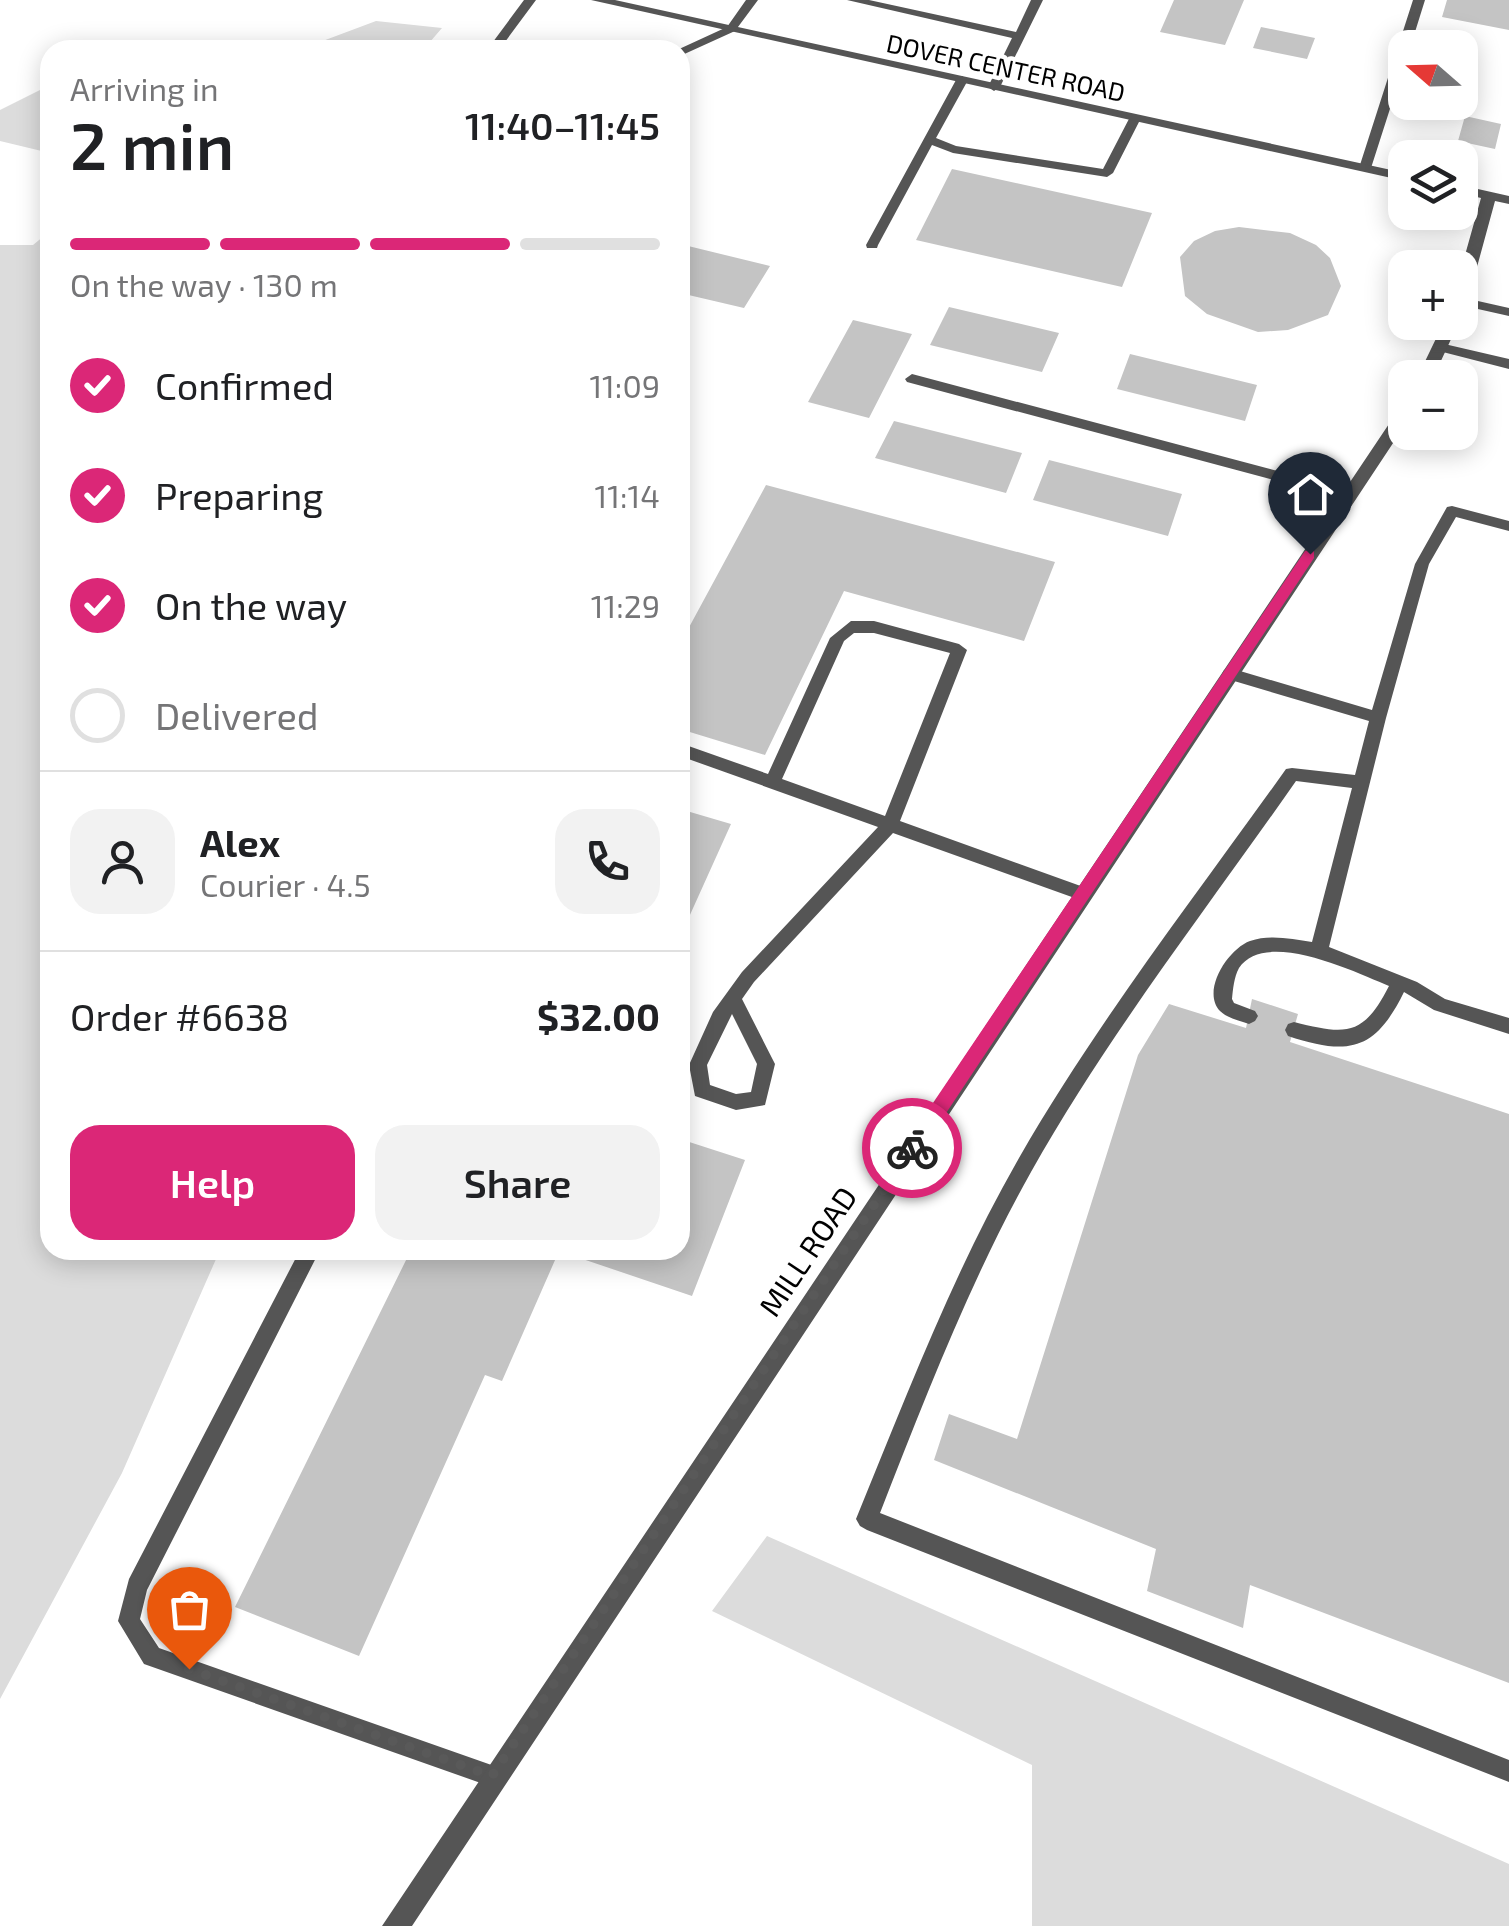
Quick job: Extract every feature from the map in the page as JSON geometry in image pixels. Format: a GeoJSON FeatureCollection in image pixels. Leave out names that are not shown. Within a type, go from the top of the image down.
{"type":"FeatureCollection","features":[{"type":"Feature","properties":{"kind":"street","name":"DOVER CENTER ROAD"},"geometry":{"type":"LineString","coordinates":[[597,0],[1388,173]]}},
{"type":"Feature","properties":{"kind":"street"},"geometry":{"type":"LineString","coordinates":[[1478,193],[1509,200]]}},
{"type":"Feature","properties":{"kind":"street"},"geometry":{"type":"LineString","coordinates":[[1474,250],[1489,196]]}},
{"type":"Feature","properties":{"kind":"street"},"geometry":{"type":"LineString","coordinates":[[1434,360],[1444,340]]}},
{"type":"Feature","properties":{"kind":"street","name":"MILL ROAD"},"geometry":{"type":"LineString","coordinates":[[396,1926],[492,1776],[1388,438]]}},
{"type":"Feature","properties":{"kind":"lane"},"geometry":{"type":"LineString","coordinates":[[500,40],[530,0]]}},
{"type":"Feature","properties":{"kind":"lane"},"geometry":{"type":"LineString","coordinates":[[690,48],[731,30],[752,0]]}},
{"type":"Feature","properties":{"kind":"lane"},"geometry":{"type":"LineString","coordinates":[[853,0],[1019,36]]}},
{"type":"Feature","properties":{"kind":"lane"},"geometry":{"type":"LineString","coordinates":[[994,87],[1037,0]]}},
{"type":"Feature","properties":{"kind":"lane"},"geometry":{"type":"LineString","coordinates":[[1365,168],[1419,0]]}},
{"type":"Feature","properties":{"kind":"lane"},"geometry":{"type":"LineString","coordinates":[[872,244],[962,80]]}},
{"type":"Feature","properties":{"kind":"lane"},"geometry":{"type":"LineString","coordinates":[[928,139],[954,149],[1107,173],[1134,118]]}},
{"type":"Feature","properties":{"kind":"lane"},"geometry":{"type":"LineString","coordinates":[[1478,305],[1509,312]]}},
{"type":"Feature","properties":{"kind":"lane"},"geometry":{"type":"LineString","coordinates":[[1440,348],[1509,364]]}},
{"type":"Feature","properties":{"kind":"lane"},"geometry":{"type":"LineString","coordinates":[[912,378],[1350,495]]}},
{"type":"Feature","properties":{"kind":"lane"},"geometry":{"type":"LineString","coordinates":[[1319,951],[1360,782],[1422,564],[1452,511],[1509,526]]}},
{"type":"Feature","properties":{"kind":"lane"},"geometry":{"type":"LineString","coordinates":[[733,998],[766,1064],[759,1099],[736,1102],[701,1090],[698,1065],[719,1017],[748,977],[890,825],[959,650],[874,627],[850,627],[838,638],[772,782]]}},
{"type":"Feature","properties":{"kind":"lane"},"geometry":{"type":"LineString","coordinates":[[1230,674],[1378,718]]}},
{"type":"Feature","properties":{"kind":"lane"},"geometry":{"type":"LineString","coordinates":[[690,753],[1082,894]]}},
{"type":"Feature","properties":{"kind":"lane"},"geometry":{"type":"LineString","coordinates":[[1360,782],[1292,774],[1112,1026],[1027,1162],[981,1247],[867,1519],[1509,1771]]}},
{"type":"Feature","properties":{"kind":"lane"},"geometry":{"type":"LineString","coordinates":[[1249,1016],[1228,1008],[1223,1000],[1228,976],[1241,956],[1263,942],[1319,951],[1400,983],[1440,1005],[1509,1026]]}},
{"type":"Feature","properties":{"kind":"lane"},"geometry":{"type":"LineString","coordinates":[[1294,1030],[1325,1038],[1358,1040],[1371,1033],[1400,983]]}},
{"type":"Feature","properties":{"kind":"lane"},"geometry":{"type":"LineString","coordinates":[[305,1260],[137,1587],[129,1620],[152,1656],[492,1776]]}},
{"type":"Feature","properties":{"kind":"shaded area"},"geometry":{"type":"Polygon","coordinates":[[[376,21],[442,28],[432,40],[325,40],[376,21]]]}},
{"type":"Feature","properties":{"kind":"shaded area"},"geometry":{"type":"Polygon","coordinates":[[[40,90],[40,151],[0,141],[0,110],[40,90]]]}},
{"type":"Feature","properties":{"kind":"shaded area"},"geometry":{"type":"Polygon","coordinates":[[[40,239],[40,1260],[216,1260],[122,1473],[0,1699],[0,245],[33,245],[40,239]]]}},
{"type":"Feature","properties":{"kind":"shaded area"},"geometry":{"type":"Polygon","coordinates":[[[767,1536],[1509,1864],[1509,1926],[1032,1926],[1032,1765],[712,1611],[767,1536]]]}},
{"type":"Feature","properties":{"kind":"building"},"geometry":{"type":"Polygon","coordinates":[[[1174,0],[1244,0],[1225,45],[1160,32],[1174,0]]]}},
{"type":"Feature","properties":{"kind":"building"},"geometry":{"type":"Polygon","coordinates":[[[1447,0],[1509,0],[1509,30],[1442,17],[1447,0]]]}},
{"type":"Feature","properties":{"kind":"building"},"geometry":{"type":"Polygon","coordinates":[[[1261,27],[1315,38],[1307,59],[1253,48],[1261,27]]]}},
{"type":"Feature","properties":{"kind":"building"},"geometry":{"type":"Polygon","coordinates":[[[1464,120],[1501,124],[1495,149],[1478,145],[1478,140],[1458,140],[1464,120]]]}},
{"type":"Feature","properties":{"kind":"building"},"geometry":{"type":"Polygon","coordinates":[[[952,169],[1152,213],[1122,287],[916,240],[952,169]]]}},
{"type":"Feature","properties":{"kind":"building"},"geometry":{"type":"Polygon","coordinates":[[[1239,227],[1290,233],[1316,245],[1330,258],[1341,286],[1328,315],[1288,330],[1258,332],[1207,314],[1185,296],[1180,257],[1194,241],[1215,231],[1239,227]]]}},
{"type":"Feature","properties":{"kind":"building"},"geometry":{"type":"Polygon","coordinates":[[[690,246],[770,266],[744,308],[690,295],[690,246]]]}},
{"type":"Feature","properties":{"kind":"building"},"geometry":{"type":"Polygon","coordinates":[[[949,307],[1059,333],[1042,372],[930,345],[949,307]]]}},
{"type":"Feature","properties":{"kind":"building"},"geometry":{"type":"Polygon","coordinates":[[[853,320],[912,334],[869,418],[808,402],[853,320]]]}},
{"type":"Feature","properties":{"kind":"building"},"geometry":{"type":"Polygon","coordinates":[[[1130,354],[1257,385],[1245,421],[1117,389],[1130,354]]]}},
{"type":"Feature","properties":{"kind":"building"},"geometry":{"type":"Polygon","coordinates":[[[894,421],[1022,453],[1006,493],[875,458],[894,421]]]}},
{"type":"Feature","properties":{"kind":"building"},"geometry":{"type":"Polygon","coordinates":[[[1049,460],[1182,494],[1168,536],[1033,500],[1049,460]]]}},
{"type":"Feature","properties":{"kind":"building"},"geometry":{"type":"Polygon","coordinates":[[[766,485],[1055,562],[1024,641],[844,591],[765,755],[690,732],[690,626],[766,485]]]}},
{"type":"Feature","properties":{"kind":"building"},"geometry":{"type":"Polygon","coordinates":[[[690,812],[731,824],[690,915],[690,812]]]}},
{"type":"Feature","properties":{"kind":"building"},"geometry":{"type":"Polygon","coordinates":[[[1252,999],[1298,1014],[1290,1042],[1509,1114],[1509,1683],[1250,1585],[1243,1628],[1147,1591],[1156,1549],[934,1460],[949,1414],[1017,1439],[1138,1055],[1169,1004],[1246,1028],[1252,999]]]}},
{"type":"Feature","properties":{"kind":"building"},"geometry":{"type":"Polygon","coordinates":[[[690,1142],[745,1160],[692,1296],[586,1260],[690,1260],[690,1142]]]}},
{"type":"Feature","properties":{"kind":"building"},"geometry":{"type":"Polygon","coordinates":[[[406,1260],[555,1260],[502,1381],[485,1375],[359,1656],[235,1607],[406,1260]]]}},
{"type":"Feature","properties":{"kind":"way so far"},"geometry":{"type":"LineString","coordinates":[[189,1669],[492,1776],[912,1148]]}},
{"type":"Feature","properties":{"kind":"route"},"geometry":{"type":"LineString","coordinates":[[912,1148],[1310,554]]}}]}
